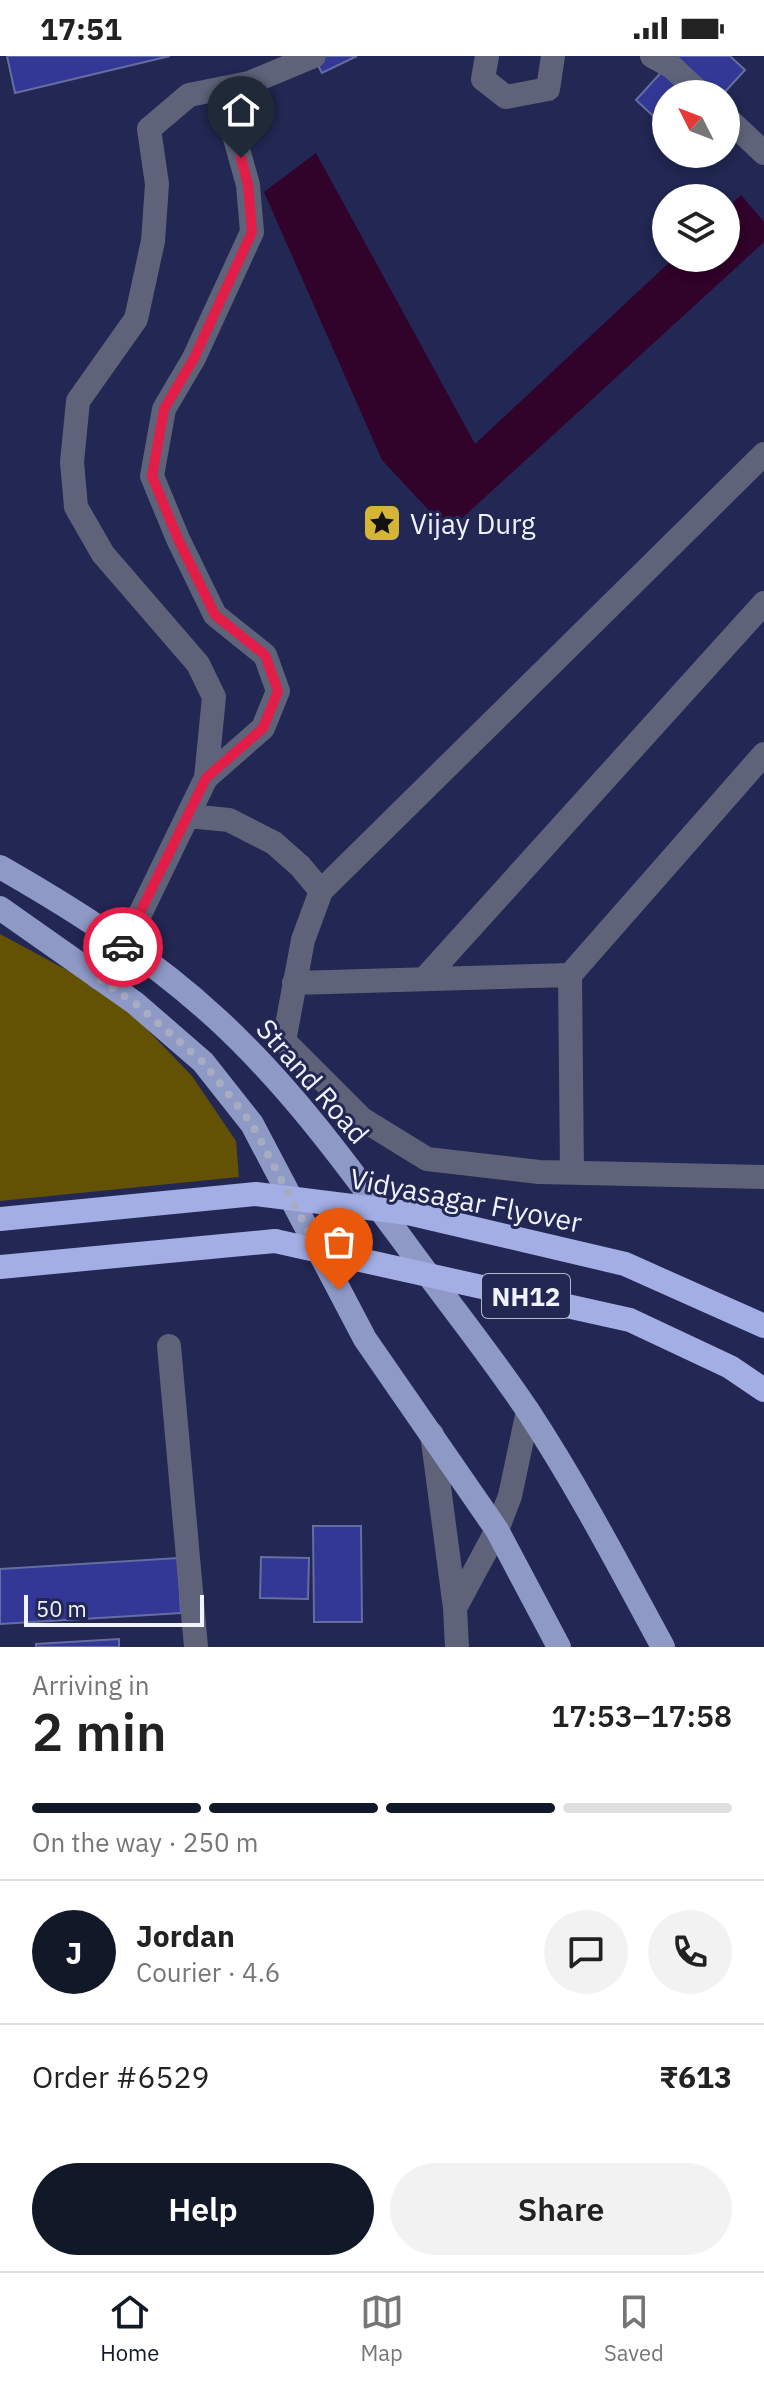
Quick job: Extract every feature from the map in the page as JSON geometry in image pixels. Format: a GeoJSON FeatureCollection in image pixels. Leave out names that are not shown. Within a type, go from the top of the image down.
{"type":"FeatureCollection","features":[{"type":"Feature","properties":{"kind":"highway","name":"Vidyasagar Flyover"},"geometry":{"type":"LineString","coordinates":[[0,1219],[256,1194],[408,1213],[625,1264],[764,1326]]}},
{"type":"Feature","properties":{"kind":"highway","name":"NH12"},"geometry":{"type":"LineString","coordinates":[[0,1267],[275,1241],[630,1320],[730,1367],[764,1390]]}},
{"type":"Feature","properties":{"kind":"main road","name":"Strand Road"},"geometry":{"type":"LineString","coordinates":[[0,867],[125,945],[218,1019],[278,1082],[348,1166],[528,1411],[595,1523],[663,1647]]}},
{"type":"Feature","properties":{"kind":"main road"},"geometry":{"type":"LineString","coordinates":[[0,908],[135,1003],[203,1062],[252,1124],[365,1339],[497,1530],[559,1647]]}},
{"type":"Feature","properties":{"kind":"street"},"geometry":{"type":"LineString","coordinates":[[98,978],[125,945],[206,778],[214,697],[198,664],[103,554],[76,507],[72,462],[78,401],[136,319],[153,241],[157,184],[149,129],[189,95],[249,83],[314,56]]}},
{"type":"Feature","properties":{"kind":"street"},"geometry":{"type":"LineString","coordinates":[[487,56],[483,79],[506,97],[548,89],[553,56]]}},
{"type":"Feature","properties":{"kind":"street"},"geometry":{"type":"LineString","coordinates":[[652,56],[672,67],[686,80]]}},
{"type":"Feature","properties":{"kind":"street"},"geometry":{"type":"LineString","coordinates":[[206,778],[263,728],[278,691],[265,655],[215,615],[152,476],[164,409],[194,358],[252,232],[248,185],[233,131],[249,83]]}},
{"type":"Feature","properties":{"kind":"street"},"geometry":{"type":"LineString","coordinates":[[740,130],[764,153]]}},
{"type":"Feature","properties":{"kind":"street"},"geometry":{"type":"LineString","coordinates":[[764,454],[321,891],[303,940],[284,1041],[362,1119],[427,1159],[539,1172],[764,1177]]}},
{"type":"Feature","properties":{"kind":"street"},"geometry":{"type":"LineString","coordinates":[[426,977],[764,603]]}},
{"type":"Feature","properties":{"kind":"street"},"geometry":{"type":"LineString","coordinates":[[572,1172],[570,975],[764,754]]}},
{"type":"Feature","properties":{"kind":"street"},"geometry":{"type":"LineString","coordinates":[[188,816],[229,820],[274,843],[300,866],[321,891]]}},
{"type":"Feature","properties":{"kind":"street"},"geometry":{"type":"LineString","coordinates":[[294,983],[570,975]]}},
{"type":"Feature","properties":{"kind":"street"},"geometry":{"type":"LineString","coordinates":[[169,1346],[196,1647]]}},
{"type":"Feature","properties":{"kind":"street"},"geometry":{"type":"LineString","coordinates":[[455,1608],[497,1530],[510,1496],[528,1411]]}},
{"type":"Feature","properties":{"kind":"street"},"geometry":{"type":"LineString","coordinates":[[432,1434],[455,1608],[457,1647]]}},
{"type":"Feature","properties":{"kind":"shaded area"},"geometry":{"type":"Polygon","coordinates":[[[316,153],[475,444],[659,272],[731,272],[448,531],[382,460],[264,192],[316,153]]]}},
{"type":"Feature","properties":{"kind":"shaded area"},"geometry":{"type":"Polygon","coordinates":[[[741,195],[764,222],[764,242],[740,264],[741,195]]]}},
{"type":"Feature","properties":{"kind":"shaded area"},"geometry":{"type":"Polygon","coordinates":[[[0,934],[115,996],[192,1076],[236,1141],[239,1177],[0,1201],[0,934]]]}},
{"type":"Feature","properties":{"kind":"building"},"geometry":{"type":"Polygon","coordinates":[[[7,56],[170,56],[15,93],[7,56]]]}},
{"type":"Feature","properties":{"kind":"building"},"geometry":{"type":"Polygon","coordinates":[[[313,56],[357,56],[322,73],[313,56]]]}},
{"type":"Feature","properties":{"kind":"building"},"geometry":{"type":"Polygon","coordinates":[[[676,56],[730,56],[745,70],[736,80],[654,80],[676,56]]]}},
{"type":"Feature","properties":{"kind":"building"},"geometry":{"type":"Polygon","coordinates":[[[652,82],[652,115],[636,100],[652,82]]]}},
{"type":"Feature","properties":{"kind":"building"},"geometry":{"type":"Polygon","coordinates":[[[313,1526],[361,1526],[362,1622],[314,1622],[313,1526]]]}},
{"type":"Feature","properties":{"kind":"building"},"geometry":{"type":"Polygon","coordinates":[[[261,1557],[309,1558],[308,1599],[260,1598],[261,1557]]]}},
{"type":"Feature","properties":{"kind":"building"},"geometry":{"type":"Polygon","coordinates":[[[178,1558],[181,1613],[0,1624],[0,1569],[178,1558]]]}},
{"type":"Feature","properties":{"kind":"building"},"geometry":{"type":"Polygon","coordinates":[[[119,1639],[119,1647],[36,1647],[36,1644],[119,1639]]]}},
{"type":"Feature","properties":{"kind":"way so far"},"geometry":{"type":"LineString","coordinates":[[123,947],[98,978],[135,1003],[203,1062],[252,1124],[339,1290]]}},
{"type":"Feature","properties":{"kind":"place","name":"Vijay Durg"},"geometry":{"type":"Point","coordinates":[382,523]}},
{"type":"Feature","properties":{"kind":"route"},"geometry":{"type":"LineString","coordinates":[[123,947],[206,778],[263,728],[278,691],[265,655],[215,615],[152,476],[164,409],[194,358],[252,232],[248,185],[241,158]]}}]}
